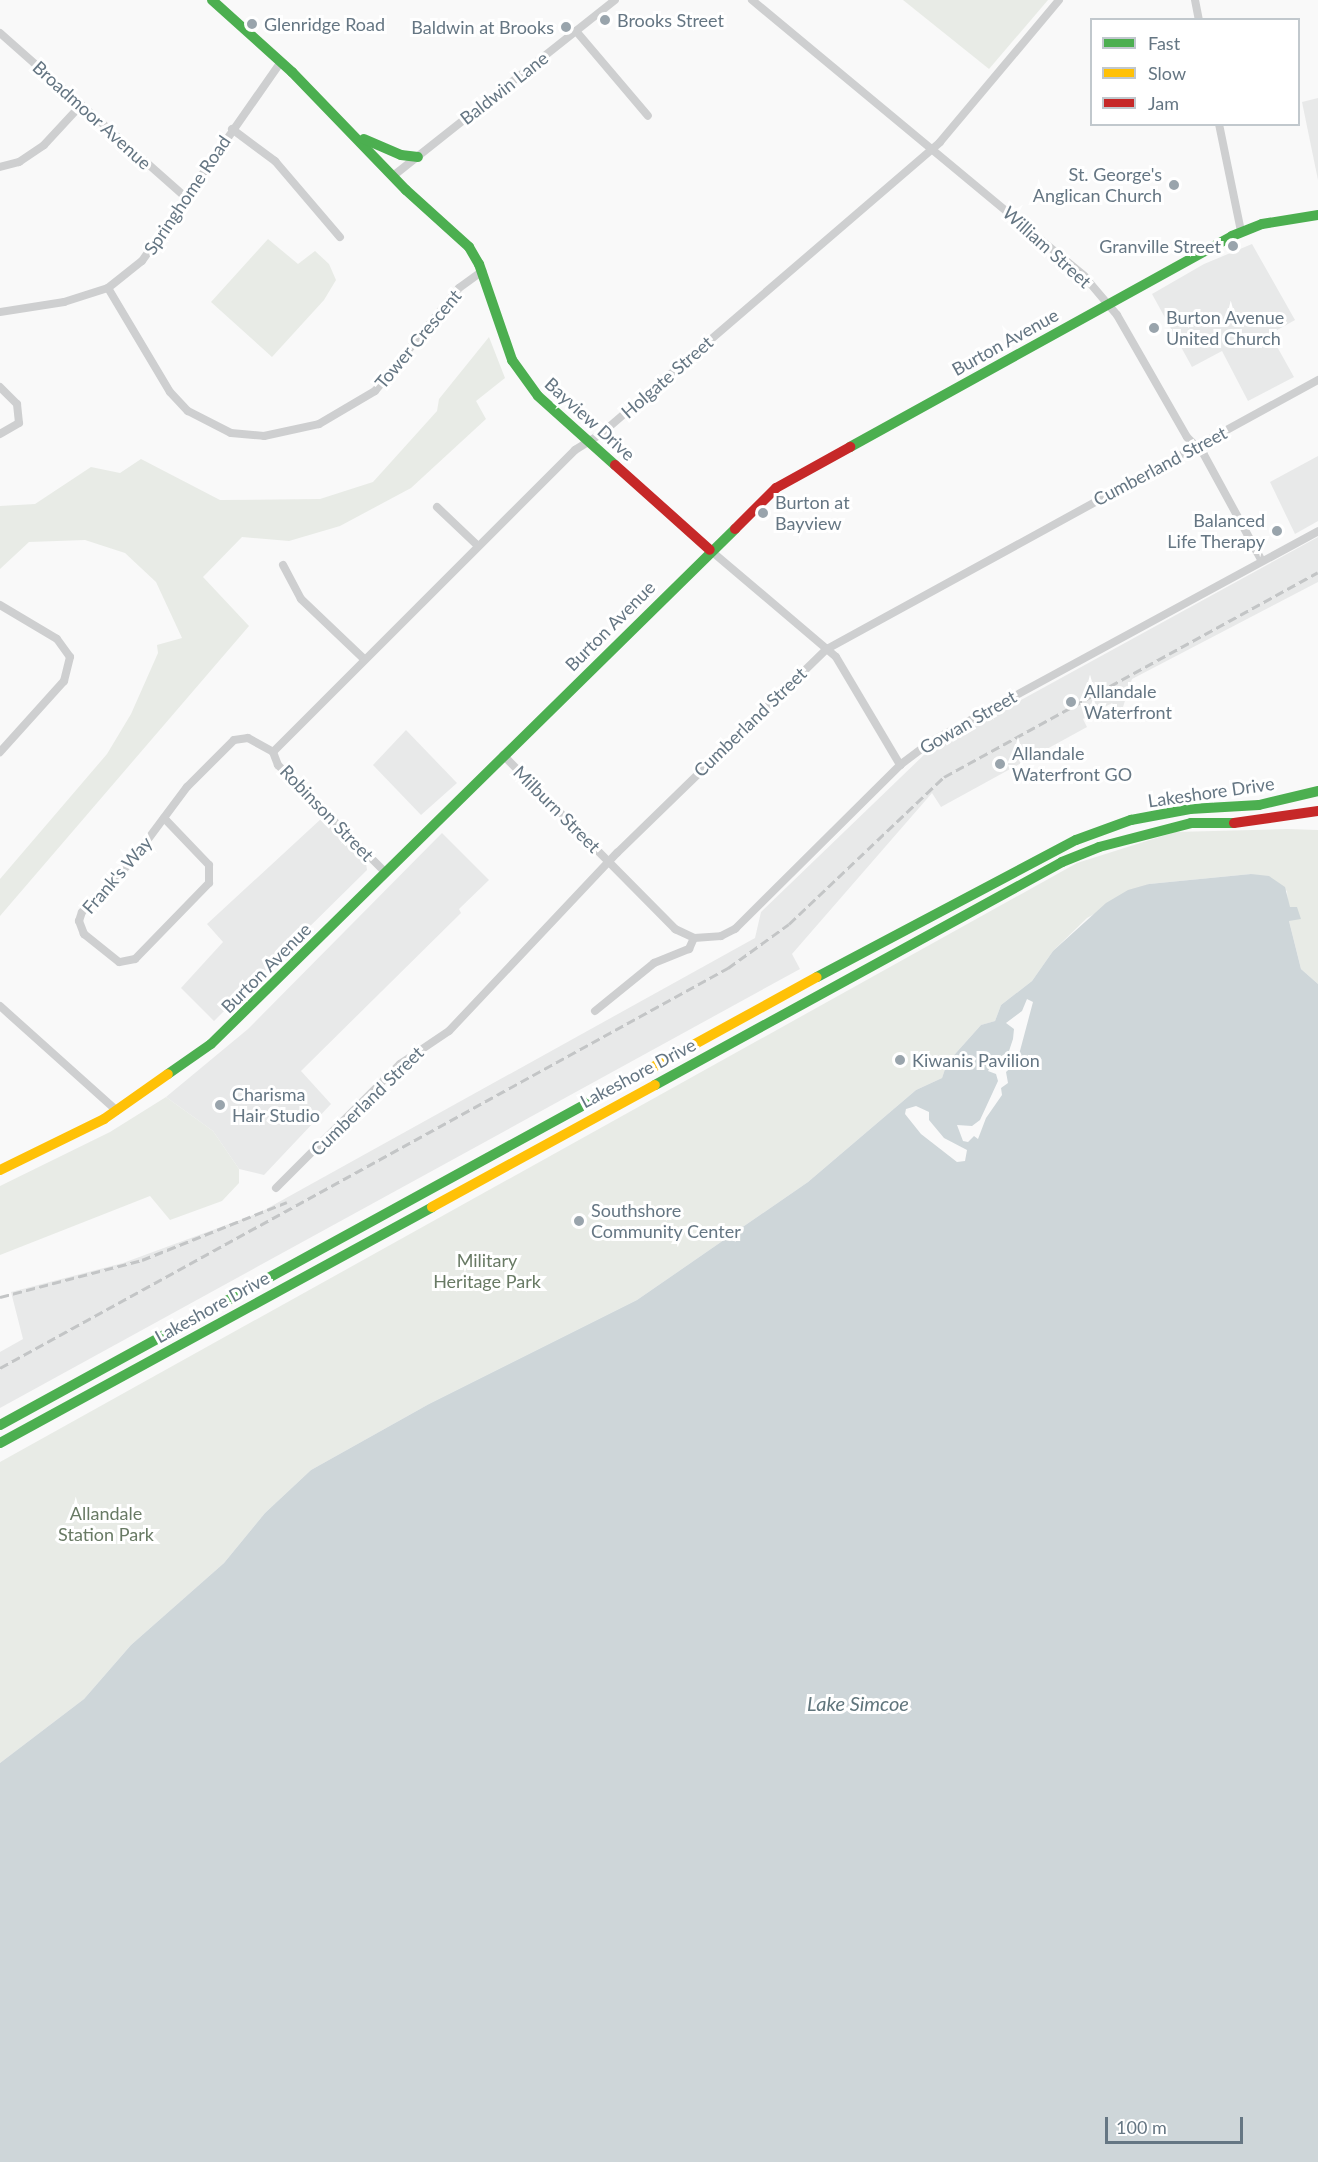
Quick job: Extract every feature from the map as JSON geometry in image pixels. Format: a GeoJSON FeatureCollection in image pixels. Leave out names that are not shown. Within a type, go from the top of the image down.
{"type":"FeatureCollection","features":[{"type":"Feature","properties":{"kind":"main road","name":"Bayview Drive"},"geometry":{"type":"LineString","coordinates":[[218,2],[358,137],[393,176],[469,247],[482,271],[501,334],[522,378],[588,442],[710,550]]}},
{"type":"Feature","properties":{"kind":"main road"},"geometry":{"type":"LineString","coordinates":[[358,137],[401,155],[418,156]]}},
{"type":"Feature","properties":{"kind":"main road","name":"Burton Avenue"},"geometry":{"type":"LineString","coordinates":[[0,1170],[117,1111],[211,1044],[710,550],[776,488],[1241,231],[1262,224],[1318,215]]}},
{"type":"Feature","properties":{"kind":"main road","name":"Lakeshore Drive"},"geometry":{"type":"LineString","coordinates":[[0,1425],[989,883],[1076,840],[1131,820],[1190,809],[1258,805],[1318,791]]}},
{"type":"Feature","properties":{"kind":"main road","name":"Lakeshore Drive"},"geometry":{"type":"LineString","coordinates":[[0,1443],[1062,862],[1099,847],[1191,823],[1250,823],[1318,811]]}},
{"type":"Feature","properties":{"kind":"street","name":"Baldwin Lane"},"geometry":{"type":"LineString","coordinates":[[393,176],[615,0]]}},
{"type":"Feature","properties":{"kind":"street","name":"William Street"},"geometry":{"type":"LineString","coordinates":[[752,0],[1073,265],[1108,304],[1195,447],[1203,453],[1262,561]]}},
{"type":"Feature","properties":{"kind":"street","name":"Holgate Street"},"geometry":{"type":"LineString","coordinates":[[273,752],[477,545],[575,450],[588,442],[933,149],[1059,0]]}},
{"type":"Feature","properties":{"kind":"street"},"geometry":{"type":"LineString","coordinates":[[1195,0],[1199,18]]}},
{"type":"Feature","properties":{"kind":"street"},"geometry":{"type":"LineString","coordinates":[[576,31],[648,116]]}},
{"type":"Feature","properties":{"kind":"street","name":"Broadmoor Avenue"},"geometry":{"type":"LineString","coordinates":[[0,33],[184,196]]}},
{"type":"Feature","properties":{"kind":"street","name":"Springhome Road"},"geometry":{"type":"LineString","coordinates":[[0,312],[64,302],[108,288],[142,261],[184,196],[281,62]]}},
{"type":"Feature","properties":{"kind":"street"},"geometry":{"type":"LineString","coordinates":[[0,167],[19,162],[44,145],[81,105]]}},
{"type":"Feature","properties":{"kind":"street"},"geometry":{"type":"LineString","coordinates":[[1219,126],[1241,231]]}},
{"type":"Feature","properties":{"kind":"street"},"geometry":{"type":"LineString","coordinates":[[232,129],[274,161],[340,237]]}},
{"type":"Feature","properties":{"kind":"street","name":"Tower Crescent"},"geometry":{"type":"LineString","coordinates":[[108,288],[170,392],[188,411],[231,433],[264,436],[313,426],[361,401],[385,381],[459,288],[482,271]]}},
{"type":"Feature","properties":{"kind":"street","name":"Cumberland Street"},"geometry":{"type":"LineString","coordinates":[[276,1188],[400,1064],[449,1031],[610,862],[827,650],[1318,380]]}},
{"type":"Feature","properties":{"kind":"street"},"geometry":{"type":"LineString","coordinates":[[0,387],[17,404],[19,423],[0,434]]}},
{"type":"Feature","properties":{"kind":"street"},"geometry":{"type":"LineString","coordinates":[[437,507],[477,545]]}},
{"type":"Feature","properties":{"kind":"street","name":"Gowan Street"},"geometry":{"type":"LineString","coordinates":[[694,939],[721,936],[735,929],[900,765],[942,735],[1318,531]]}},
{"type":"Feature","properties":{"kind":"street","name":"Bayview Drive"},"geometry":{"type":"LineString","coordinates":[[710,550],[827,650],[846,671],[900,765]]}},
{"type":"Feature","properties":{"kind":"street"},"geometry":{"type":"LineString","coordinates":[[283,565],[301,599],[364,659]]}},
{"type":"Feature","properties":{"kind":"street"},"geometry":{"type":"LineString","coordinates":[[0,605],[57,639],[70,657],[64,681],[0,752]]}},
{"type":"Feature","properties":{"kind":"street","name":"Frank's Way"},"geometry":{"type":"LineString","coordinates":[[164,818],[209,865],[209,883],[135,959],[119,962],[84,934],[80,916],[131,862],[187,787],[234,740],[248,738],[273,752]]}},
{"type":"Feature","properties":{"kind":"street","name":"Robinson Street"},"geometry":{"type":"LineString","coordinates":[[273,752],[278,765],[385,872]]}},
{"type":"Feature","properties":{"kind":"street","name":"Milburn Street"},"geometry":{"type":"LineString","coordinates":[[503,755],[610,862]]}},
{"type":"Feature","properties":{"kind":"street"},"geometry":{"type":"LineString","coordinates":[[595,1011],[654,963],[689,949],[694,939],[675,929],[610,862]]}},
{"type":"Feature","properties":{"kind":"street"},"geometry":{"type":"LineString","coordinates":[[0,1006],[117,1111]]}},
{"type":"Feature","properties":{"kind":"shaded area"},"geometry":{"type":"Polygon","coordinates":[[[1318,98],[1318,180],[1302,102],[1318,98]]]}},
{"type":"Feature","properties":{"kind":"shaded area"},"geometry":{"type":"Polygon","coordinates":[[[1252,244],[1295,320],[1270,334],[1294,377],[1248,401],[1222,351],[1192,367],[1152,294],[1204,264],[1252,244]]]}},
{"type":"Feature","properties":{"kind":"shaded area"},"geometry":{"type":"Polygon","coordinates":[[[1318,456],[1318,521],[1295,534],[1270,482],[1318,456]]]}},
{"type":"Feature","properties":{"kind":"shaded area"},"geometry":{"type":"Polygon","coordinates":[[[1318,537],[1318,582],[1132,679],[1123,707],[1117,710],[1112,703],[1083,719],[1087,727],[941,807],[932,793],[792,954],[800,969],[0,1408],[0,1352],[23,1339],[11,1292],[123,1263],[259,1213],[755,938],[761,912],[928,751],[1318,537]]]}},
{"type":"Feature","properties":{"kind":"shaded area"},"geometry":{"type":"Polygon","coordinates":[[[406,730],[457,783],[421,815],[373,765],[406,730]]]}},
{"type":"Feature","properties":{"kind":"shaded area"},"geometry":{"type":"Polygon","coordinates":[[[322,818],[366,863],[367,870],[214,1021],[181,988],[223,942],[207,924],[322,818]]]}},
{"type":"Feature","properties":{"kind":"shaded area"},"geometry":{"type":"Polygon","coordinates":[[[442,833],[489,880],[459,909],[461,913],[301,1071],[331,1104],[264,1175],[239,1169],[213,1131],[166,1097],[248,1029],[442,833]]]}},
{"type":"Feature","properties":{"kind":"green space"},"geometry":{"type":"Polygon","coordinates":[[[903,0],[1048,0],[989,69],[903,0]]]}},
{"type":"Feature","properties":{"kind":"green space"},"geometry":{"type":"Polygon","coordinates":[[[268,239],[298,264],[315,251],[329,264],[336,280],[324,300],[272,357],[211,302],[268,239]]]}},
{"type":"Feature","properties":{"kind":"green space"},"geometry":{"type":"Polygon","coordinates":[[[489,337],[505,378],[476,401],[486,419],[411,488],[340,526],[289,541],[242,537],[203,577],[249,626],[0,916],[0,879],[107,754],[131,714],[158,653],[157,645],[182,638],[156,582],[125,553],[85,540],[29,542],[0,569],[0,506],[35,504],[91,467],[120,473],[141,459],[220,500],[320,499],[373,482],[437,411],[439,399],[489,337]]]}},
{"type":"Feature","properties":{"kind":"green space","name":"Allandale Station Park"},"geometry":{"type":"Polygon","coordinates":[[[1318,830],[1318,984],[1301,969],[1289,921],[1287,891],[1251,874],[1149,884],[1087,918],[1053,951],[1032,981],[1001,1005],[995,1021],[981,1025],[947,1063],[942,1078],[916,1090],[808,1182],[637,1300],[429,1404],[311,1470],[265,1513],[224,1563],[131,1645],[84,1699],[0,1763],[0,1462],[1077,863],[1175,832],[1318,830]]]}},
{"type":"Feature","properties":{"kind":"green space"},"geometry":{"type":"Polygon","coordinates":[[[166,1097],[213,1131],[239,1169],[239,1183],[222,1201],[170,1220],[150,1196],[0,1255],[0,1186],[110,1132],[166,1097]]]}},
{"type":"Feature","properties":{"kind":"water","name":"Lake Simcoe"},"geometry":{"type":"Polygon","coordinates":[[[1251,874],[1269,876],[1285,887],[1290,907],[1297,907],[1301,919],[1289,921],[1301,969],[1318,984],[1318,2162],[0,2162],[0,1763],[84,1699],[131,1645],[224,1563],[265,1513],[311,1470],[429,1404],[637,1300],[808,1182],[916,1090],[942,1078],[947,1063],[981,1025],[995,1021],[1001,1005],[1032,981],[1053,951],[1106,903],[1128,890],[1149,884],[1251,874]],[[1027,999],[1022,1011],[1006,1023],[1014,1029],[1013,1039],[1009,1051],[994,1061],[988,1071],[996,1074],[998,1081],[980,1120],[972,1126],[957,1125],[963,1141],[968,1142],[974,1136],[978,1139],[986,1118],[1002,1095],[1001,1088],[1008,1083],[1006,1072],[1017,1062],[1033,1002],[1027,999]],[[916,1106],[906,1109],[905,1114],[921,1134],[957,1162],[965,1161],[967,1150],[944,1138],[929,1120],[929,1112],[916,1106]]]}},
{"type":"Feature","properties":{"kind":"railway"},"geometry":{"type":"LineString","coordinates":[[0,1368],[728,968],[789,924],[944,777],[1318,572]]}},
{"type":"Feature","properties":{"kind":"railway"},"geometry":{"type":"LineString","coordinates":[[0,1297],[142,1260],[287,1202]]}},
{"type":"Feature","properties":{"kind":"traffic: fast"},"geometry":{"type":"LineString","coordinates":[[212,0],[292,72],[406,190],[469,247],[479,264],[512,360],[538,396],[615,465]]}},
{"type":"Feature","properties":{"kind":"traffic: fast"},"geometry":{"type":"LineString","coordinates":[[364,139],[401,155],[418,157]]}},
{"type":"Feature","properties":{"kind":"traffic: fast"},"geometry":{"type":"LineString","coordinates":[[850,447],[1232,236],[1262,224],[1318,215]]}},
{"type":"Feature","properties":{"kind":"traffic: fast"},"geometry":{"type":"LineString","coordinates":[[168,1074],[211,1044],[735,529]]}},
{"type":"Feature","properties":{"kind":"traffic: fast"},"geometry":{"type":"LineString","coordinates":[[817,977],[1076,840],[1131,820],[1190,809],[1259,805],[1318,791]]}},
{"type":"Feature","properties":{"kind":"traffic: fast"},"geometry":{"type":"LineString","coordinates":[[655,1085],[1062,862],[1099,847],[1191,823],[1234,823]]}},
{"type":"Feature","properties":{"kind":"traffic: fast"},"geometry":{"type":"LineString","coordinates":[[0,1425],[615,1088]]}},
{"type":"Feature","properties":{"kind":"traffic: fast"},"geometry":{"type":"LineString","coordinates":[[0,1443],[432,1207]]}},
{"type":"Feature","properties":{"kind":"traffic: slow"},"geometry":{"type":"LineString","coordinates":[[615,1088],[817,977]]}},
{"type":"Feature","properties":{"kind":"traffic: slow"},"geometry":{"type":"LineString","coordinates":[[0,1170],[104,1119],[168,1074]]}},
{"type":"Feature","properties":{"kind":"traffic: slow"},"geometry":{"type":"LineString","coordinates":[[432,1207],[655,1085]]}},
{"type":"Feature","properties":{"kind":"traffic: jam"},"geometry":{"type":"LineString","coordinates":[[735,529],[776,488],[850,447]]}},
{"type":"Feature","properties":{"kind":"traffic: jam"},"geometry":{"type":"LineString","coordinates":[[615,465],[710,550]]}},
{"type":"Feature","properties":{"kind":"traffic: jam"},"geometry":{"type":"LineString","coordinates":[[1234,823],[1318,811]]}},
{"type":"Feature","properties":{"kind":"place","name":"Brooks Street"},"geometry":{"type":"Point","coordinates":[605,20]}},
{"type":"Feature","properties":{"kind":"place","name":"Glenridge Road"},"geometry":{"type":"Point","coordinates":[252,24]}},
{"type":"Feature","properties":{"kind":"place","name":"Baldwin at Brooks"},"geometry":{"type":"Point","coordinates":[566,27]}},
{"type":"Feature","properties":{"kind":"place","name":"St. George's Anglican Church"},"geometry":{"type":"Point","coordinates":[1174,185]}},
{"type":"Feature","properties":{"kind":"place","name":"Granville Street"},"geometry":{"type":"Point","coordinates":[1233,246]}},
{"type":"Feature","properties":{"kind":"place","name":"Burton Avenue United Church"},"geometry":{"type":"Point","coordinates":[1154,328]}},
{"type":"Feature","properties":{"kind":"place","name":"Burton at Bayview"},"geometry":{"type":"Point","coordinates":[763,513]}},
{"type":"Feature","properties":{"kind":"place","name":"Balanced Life Therapy"},"geometry":{"type":"Point","coordinates":[1277,531]}},
{"type":"Feature","properties":{"kind":"place","name":"Allandale Waterfront"},"geometry":{"type":"Point","coordinates":[1071,702]}},
{"type":"Feature","properties":{"kind":"place","name":"Allandale Waterfront GO"},"geometry":{"type":"Point","coordinates":[1000,764]}},
{"type":"Feature","properties":{"kind":"place","name":"Kiwanis Pavilion"},"geometry":{"type":"Point","coordinates":[900,1060]}},
{"type":"Feature","properties":{"kind":"place","name":"Charisma Hair Studio"},"geometry":{"type":"Point","coordinates":[220,1105]}},
{"type":"Feature","properties":{"kind":"place","name":"Southshore Community Center"},"geometry":{"type":"Point","coordinates":[579,1221]}},
{"type":"Feature","properties":{"kind":"park label","name":"Military Heritage Park"},"geometry":{"type":"Point","coordinates":[487,1271]}}]}
